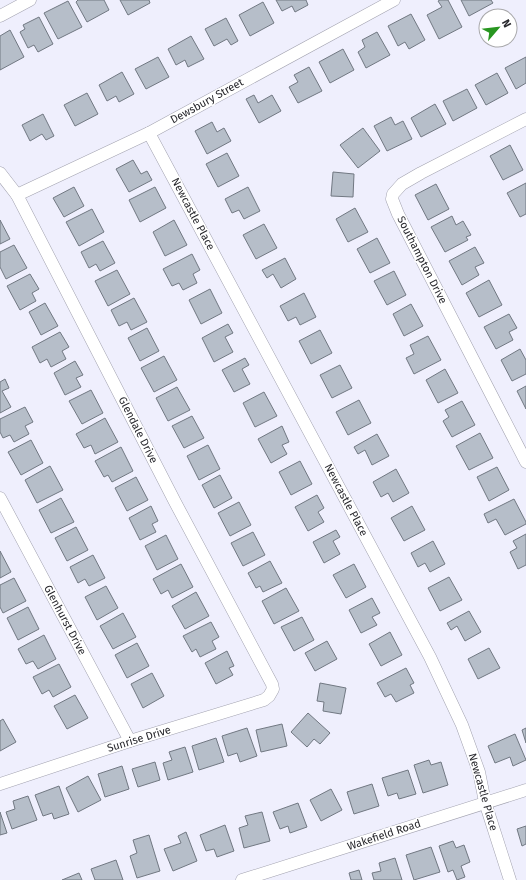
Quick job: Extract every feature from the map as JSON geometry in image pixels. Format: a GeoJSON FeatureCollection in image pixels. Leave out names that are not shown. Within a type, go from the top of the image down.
{"type":"FeatureCollection","features":[{"type":"Feature","properties":{"kind":"street"},"geometry":{"type":"LineString","coordinates":[[0,16],[30,0]]}},
{"type":"Feature","properties":{"kind":"street","name":"Dewsbury Street"},"geometry":{"type":"LineString","coordinates":[[17,196],[150,133],[394,0]]}},
{"type":"Feature","properties":{"kind":"street","name":"Southampton Drive"},"geometry":{"type":"LineString","coordinates":[[526,120],[402,184],[393,194],[392,200],[526,462]]}},
{"type":"Feature","properties":{"kind":"street","name":"Newcastle Place"},"geometry":{"type":"LineString","coordinates":[[150,133],[430,657],[464,732],[479,772],[485,802],[510,880]]}},
{"type":"Feature","properties":{"kind":"street","name":"Glendale Drive"},"geometry":{"type":"LineString","coordinates":[[0,173],[17,196],[179,509],[272,684],[273,689]]}},
{"type":"Feature","properties":{"kind":"street","name":"Glenhurst Drive"},"geometry":{"type":"LineString","coordinates":[[0,498],[130,741]]}},
{"type":"Feature","properties":{"kind":"street","name":"Sunrise Drive"},"geometry":{"type":"LineString","coordinates":[[0,784],[130,741],[264,700],[269,696],[273,689]]}},
{"type":"Feature","properties":{"kind":"street","name":"Wakefield Road"},"geometry":{"type":"LineString","coordinates":[[242,880],[526,790]]}},
{"type":"Feature","properties":{"kind":"building"},"geometry":{"type":"Polygon","coordinates":[[[78,0],[104,0],[109,10],[87,22],[76,2],[78,0]]]}},
{"type":"Feature","properties":{"kind":"building"},"geometry":{"type":"Polygon","coordinates":[[[120,0],[149,0],[150,3],[128,15],[120,0]]]}},
{"type":"Feature","properties":{"kind":"building"},"geometry":{"type":"Polygon","coordinates":[[[276,0],[306,0],[308,5],[295,12],[292,6],[282,11],[276,0]]]}},
{"type":"Feature","properties":{"kind":"building"},"geometry":{"type":"Polygon","coordinates":[[[448,0],[462,27],[439,39],[427,15],[442,7],[438,1],[448,0]]]}},
{"type":"Feature","properties":{"kind":"building"},"geometry":{"type":"Polygon","coordinates":[[[461,0],[491,0],[493,3],[484,8],[478,8],[478,11],[469,16],[461,0]]]}},
{"type":"Feature","properties":{"kind":"building"},"geometry":{"type":"Polygon","coordinates":[[[68,1],[82,27],[58,39],[44,13],[68,1]]]}},
{"type":"Feature","properties":{"kind":"building"},"geometry":{"type":"Polygon","coordinates":[[[263,2],[274,23],[250,36],[239,15],[263,2]]]}},
{"type":"Feature","properties":{"kind":"building"},"geometry":{"type":"Polygon","coordinates":[[[411,14],[425,40],[409,49],[405,42],[398,46],[388,26],[411,14]]]}},
{"type":"Feature","properties":{"kind":"building"},"geometry":{"type":"Polygon","coordinates":[[[39,17],[53,44],[38,52],[34,45],[28,48],[20,32],[25,29],[23,25],[39,17]]]}},
{"type":"Feature","properties":{"kind":"building"},"geometry":{"type":"Polygon","coordinates":[[[226,18],[238,41],[231,45],[227,39],[214,46],[205,29],[226,18]]]}},
{"type":"Feature","properties":{"kind":"building"},"geometry":{"type":"Polygon","coordinates":[[[10,30],[24,57],[0,70],[0,36],[10,30]]]}},
{"type":"Feature","properties":{"kind":"building"},"geometry":{"type":"Polygon","coordinates":[[[377,32],[390,55],[366,68],[358,52],[365,47],[362,40],[377,32]]]}},
{"type":"Feature","properties":{"kind":"building"},"geometry":{"type":"Polygon","coordinates":[[[191,36],[204,59],[188,67],[185,60],[176,65],[168,49],[191,36]]]}},
{"type":"Feature","properties":{"kind":"building"},"geometry":{"type":"Polygon","coordinates":[[[343,49],[354,70],[330,83],[319,62],[343,49]]]}},
{"type":"Feature","properties":{"kind":"building"},"geometry":{"type":"Polygon","coordinates":[[[158,57],[169,77],[146,89],[135,69],[158,57]]]}},
{"type":"Feature","properties":{"kind":"building"},"geometry":{"type":"Polygon","coordinates":[[[526,57],[526,83],[516,89],[505,68],[526,57]]]}},
{"type":"Feature","properties":{"kind":"building"},"geometry":{"type":"Polygon","coordinates":[[[309,67],[322,91],[298,103],[289,87],[298,82],[294,75],[309,67]]]}},
{"type":"Feature","properties":{"kind":"building"},"geometry":{"type":"Polygon","coordinates":[[[122,72],[134,94],[119,102],[116,96],[107,101],[99,85],[122,72]]]}},
{"type":"Feature","properties":{"kind":"building"},"geometry":{"type":"Polygon","coordinates":[[[497,73],[508,93],[486,105],[475,85],[497,73]]]}},
{"type":"Feature","properties":{"kind":"building"},"geometry":{"type":"Polygon","coordinates":[[[467,89],[477,108],[453,121],[443,101],[467,89]]]}},
{"type":"Feature","properties":{"kind":"building"},"geometry":{"type":"Polygon","coordinates":[[[87,93],[98,114],[75,126],[64,105],[87,93]]]}},
{"type":"Feature","properties":{"kind":"building"},"geometry":{"type":"Polygon","coordinates":[[[254,95],[258,103],[272,95],[281,111],[259,123],[246,99],[254,95]]]}},
{"type":"Feature","properties":{"kind":"building"},"geometry":{"type":"Polygon","coordinates":[[[435,104],[446,124],[421,137],[411,118],[435,104]]]}},
{"type":"Feature","properties":{"kind":"building"},"geometry":{"type":"Polygon","coordinates":[[[43,114],[54,136],[46,140],[42,134],[30,141],[22,125],[43,114]]]}},
{"type":"Feature","properties":{"kind":"building"},"geometry":{"type":"Polygon","coordinates":[[[391,117],[395,125],[403,121],[412,139],[387,151],[374,126],[391,117]]]}},
{"type":"Feature","properties":{"kind":"building"},"geometry":{"type":"Polygon","coordinates":[[[212,122],[217,132],[224,128],[231,141],[207,154],[195,131],[212,122]]]}},
{"type":"Feature","properties":{"kind":"building"},"geometry":{"type":"Polygon","coordinates":[[[363,128],[380,151],[358,168],[340,145],[363,128]]]}},
{"type":"Feature","properties":{"kind":"building"},"geometry":{"type":"Polygon","coordinates":[[[510,145],[523,170],[503,180],[490,156],[510,145]]]}},
{"type":"Feature","properties":{"kind":"building"},"geometry":{"type":"Polygon","coordinates":[[[227,153],[239,176],[218,187],[206,164],[227,153]]]}},
{"type":"Feature","properties":{"kind":"building"},"geometry":{"type":"Polygon","coordinates":[[[133,160],[141,174],[147,171],[152,180],[129,192],[116,169],[133,160]]]}},
{"type":"Feature","properties":{"kind":"building"},"geometry":{"type":"Polygon","coordinates":[[[333,172],[354,174],[353,197],[331,196],[333,172]]]}},
{"type":"Feature","properties":{"kind":"building"},"geometry":{"type":"Polygon","coordinates":[[[526,183],[526,214],[520,217],[507,193],[526,183]]]}},
{"type":"Feature","properties":{"kind":"building"},"geometry":{"type":"Polygon","coordinates":[[[436,184],[449,209],[428,220],[415,195],[436,184]]]}},
{"type":"Feature","properties":{"kind":"building"},"geometry":{"type":"Polygon","coordinates":[[[74,187],[84,206],[64,217],[53,198],[74,187]]]}},
{"type":"Feature","properties":{"kind":"building"},"geometry":{"type":"Polygon","coordinates":[[[155,187],[166,208],[140,222],[129,200],[155,187]]]}},
{"type":"Feature","properties":{"kind":"building"},"geometry":{"type":"Polygon","coordinates":[[[248,187],[260,211],[244,219],[239,210],[232,213],[225,199],[248,187]]]}},
{"type":"Feature","properties":{"kind":"building"},"geometry":{"type":"Polygon","coordinates":[[[355,208],[368,232],[348,242],[336,219],[355,208]]]}},
{"type":"Feature","properties":{"kind":"building"},"geometry":{"type":"Polygon","coordinates":[[[92,209],[104,232],[79,246],[66,222],[92,209]]]}},
{"type":"Feature","properties":{"kind":"building"},"geometry":{"type":"Polygon","coordinates":[[[452,216],[456,225],[463,221],[471,235],[466,237],[468,240],[445,252],[431,227],[452,216]]]}},
{"type":"Feature","properties":{"kind":"building"},"geometry":{"type":"Polygon","coordinates":[[[0,220],[10,239],[0,244],[0,220]]]}},
{"type":"Feature","properties":{"kind":"building"},"geometry":{"type":"Polygon","coordinates":[[[174,220],[187,245],[165,256],[153,232],[174,220]]]}},
{"type":"Feature","properties":{"kind":"building"},"geometry":{"type":"Polygon","coordinates":[[[264,224],[277,248],[256,259],[243,235],[264,224]]]}},
{"type":"Feature","properties":{"kind":"building"},"geometry":{"type":"Polygon","coordinates":[[[377,238],[390,263],[370,273],[357,249],[377,238]]]}},
{"type":"Feature","properties":{"kind":"building"},"geometry":{"type":"Polygon","coordinates":[[[103,241],[115,263],[100,271],[96,264],[89,268],[81,252],[103,241]]]}},
{"type":"Feature","properties":{"kind":"building"},"geometry":{"type":"Polygon","coordinates":[[[14,245],[27,268],[6,279],[0,267],[0,252],[14,245]]]}},
{"type":"Feature","properties":{"kind":"building"},"geometry":{"type":"Polygon","coordinates":[[[475,247],[484,263],[475,267],[479,275],[462,285],[449,261],[475,247]]]}},
{"type":"Feature","properties":{"kind":"building"},"geometry":{"type":"Polygon","coordinates":[[[192,254],[200,270],[193,274],[197,283],[183,290],[179,283],[172,286],[163,269],[192,254]]]}},
{"type":"Feature","properties":{"kind":"building"},"geometry":{"type":"Polygon","coordinates":[[[285,258],[296,279],[281,288],[273,274],[267,278],[262,270],[285,258]]]}},
{"type":"Feature","properties":{"kind":"building"},"geometry":{"type":"Polygon","coordinates":[[[117,270],[130,294],[108,306],[95,281],[117,270]]]}},
{"type":"Feature","properties":{"kind":"building"},"geometry":{"type":"Polygon","coordinates":[[[394,271],[406,295],[387,305],[374,281],[394,271]]]}},
{"type":"Feature","properties":{"kind":"building"},"geometry":{"type":"Polygon","coordinates":[[[30,274],[39,289],[32,293],[36,301],[20,310],[7,286],[30,274]]]}},
{"type":"Feature","properties":{"kind":"building"},"geometry":{"type":"Polygon","coordinates":[[[489,280],[502,305],[479,317],[466,293],[489,280]]]}},
{"type":"Feature","properties":{"kind":"building"},"geometry":{"type":"Polygon","coordinates":[[[210,289],[222,313],[201,324],[189,300],[210,289]]]}},
{"type":"Feature","properties":{"kind":"building"},"geometry":{"type":"Polygon","coordinates":[[[304,293],[316,317],[300,325],[296,317],[288,321],[280,306],[304,293]]]}},
{"type":"Feature","properties":{"kind":"building"},"geometry":{"type":"Polygon","coordinates":[[[134,298],[147,322],[131,330],[127,322],[119,326],[111,310],[134,298]]]}},
{"type":"Feature","properties":{"kind":"building"},"geometry":{"type":"Polygon","coordinates":[[[45,303],[58,326],[41,335],[29,312],[45,303]]]}},
{"type":"Feature","properties":{"kind":"building"},"geometry":{"type":"Polygon","coordinates":[[[411,304],[423,326],[404,336],[393,314],[411,304]]]}},
{"type":"Feature","properties":{"kind":"building"},"geometry":{"type":"Polygon","coordinates":[[[509,314],[517,328],[509,332],[513,340],[496,349],[484,327],[509,314]]]}},
{"type":"Feature","properties":{"kind":"building"},"geometry":{"type":"Polygon","coordinates":[[[228,324],[233,333],[225,337],[233,352],[214,362],[202,338],[228,324]]]}},
{"type":"Feature","properties":{"kind":"building"},"geometry":{"type":"Polygon","coordinates":[[[147,328],[159,351],[140,361],[128,338],[147,328]]]}},
{"type":"Feature","properties":{"kind":"building"},"geometry":{"type":"Polygon","coordinates":[[[320,330],[332,353],[311,364],[299,341],[320,330]]]}},
{"type":"Feature","properties":{"kind":"building"},"geometry":{"type":"Polygon","coordinates":[[[60,332],[69,347],[62,351],[66,359],[51,367],[47,359],[40,363],[32,347],[60,332]]]}},
{"type":"Feature","properties":{"kind":"building"},"geometry":{"type":"Polygon","coordinates":[[[428,336],[441,360],[414,374],[406,358],[414,354],[410,345],[428,336]]]}},
{"type":"Feature","properties":{"kind":"building"},"geometry":{"type":"Polygon","coordinates":[[[520,349],[526,360],[526,374],[512,381],[501,360],[520,349]]]}},
{"type":"Feature","properties":{"kind":"building"},"geometry":{"type":"Polygon","coordinates":[[[164,356],[177,380],[154,392],[141,368],[164,356]]]}},
{"type":"Feature","properties":{"kind":"building"},"geometry":{"type":"Polygon","coordinates":[[[245,358],[249,365],[242,369],[250,384],[234,392],[222,370],[245,358]]]}},
{"type":"Feature","properties":{"kind":"building"},"geometry":{"type":"Polygon","coordinates":[[[75,361],[83,375],[76,378],[81,387],[65,395],[54,373],[75,361]]]}},
{"type":"Feature","properties":{"kind":"building"},"geometry":{"type":"Polygon","coordinates":[[[340,365],[352,388],[332,398],[320,375],[340,365]]]}},
{"type":"Feature","properties":{"kind":"building"},"geometry":{"type":"Polygon","coordinates":[[[445,369],[458,393],[438,403],[426,380],[445,369]]]}},
{"type":"Feature","properties":{"kind":"building"},"geometry":{"type":"Polygon","coordinates":[[[5,379],[9,388],[2,391],[11,407],[0,413],[0,382],[5,379]]]}},
{"type":"Feature","properties":{"kind":"building"},"geometry":{"type":"Polygon","coordinates":[[[526,386],[526,409],[517,391],[526,386]]]}},
{"type":"Feature","properties":{"kind":"building"},"geometry":{"type":"Polygon","coordinates":[[[177,387],[190,410],[168,421],[156,398],[177,387]]]}},
{"type":"Feature","properties":{"kind":"building"},"geometry":{"type":"Polygon","coordinates":[[[91,390],[103,413],[82,424],[69,401],[91,390]]]}},
{"type":"Feature","properties":{"kind":"building"},"geometry":{"type":"Polygon","coordinates":[[[264,392],[277,416],[255,427],[243,403],[264,392]]]}},
{"type":"Feature","properties":{"kind":"building"},"geometry":{"type":"Polygon","coordinates":[[[359,400],[371,423],[348,435],[336,412],[359,400]]]}},
{"type":"Feature","properties":{"kind":"building"},"geometry":{"type":"Polygon","coordinates":[[[462,401],[475,425],[452,437],[443,421],[449,417],[445,410],[462,401]]]}},
{"type":"Feature","properties":{"kind":"building"},"geometry":{"type":"Polygon","coordinates":[[[25,407],[33,422],[25,426],[29,434],[14,442],[10,435],[3,438],[0,432],[0,419],[25,407]]]}},
{"type":"Feature","properties":{"kind":"building"},"geometry":{"type":"Polygon","coordinates":[[[192,416],[204,438],[184,448],[172,426],[192,416]]]}},
{"type":"Feature","properties":{"kind":"building"},"geometry":{"type":"Polygon","coordinates":[[[105,418],[118,442],[95,454],[91,445],[84,448],[76,434],[105,418]]]}},
{"type":"Feature","properties":{"kind":"building"},"geometry":{"type":"Polygon","coordinates":[[[282,426],[289,442],[282,445],[287,454],[271,463],[258,439],[282,426]]]}},
{"type":"Feature","properties":{"kind":"building"},"geometry":{"type":"Polygon","coordinates":[[[480,433],[493,458],[469,470],[456,446],[480,433]]]}},
{"type":"Feature","properties":{"kind":"building"},"geometry":{"type":"Polygon","coordinates":[[[377,434],[389,456],[372,465],[365,450],[358,454],[354,447],[377,434]]]}},
{"type":"Feature","properties":{"kind":"building"},"geometry":{"type":"Polygon","coordinates":[[[31,440],[43,463],[21,475],[8,452],[31,440]]]}},
{"type":"Feature","properties":{"kind":"building"},"geometry":{"type":"Polygon","coordinates":[[[208,445],[220,469],[199,480],[187,456],[208,445]]]}},
{"type":"Feature","properties":{"kind":"building"},"geometry":{"type":"Polygon","coordinates":[[[121,447],[133,471],[112,482],[108,475],[104,477],[95,461],[121,447]]]}},
{"type":"Feature","properties":{"kind":"building"},"geometry":{"type":"Polygon","coordinates":[[[300,461],[312,484],[291,495],[279,472],[300,461]]]}},
{"type":"Feature","properties":{"kind":"building"},"geometry":{"type":"Polygon","coordinates":[[[50,466],[63,490],[37,503],[25,480],[50,466]]]}},
{"type":"Feature","properties":{"kind":"building"},"geometry":{"type":"Polygon","coordinates":[[[497,467],[509,490],[489,501],[477,477],[497,467]]]}},
{"type":"Feature","properties":{"kind":"building"},"geometry":{"type":"Polygon","coordinates":[[[396,469],[409,493],[393,502],[388,493],[381,497],[373,482],[396,469]]]}},
{"type":"Feature","properties":{"kind":"building"},"geometry":{"type":"Polygon","coordinates":[[[220,475],[232,498],[214,508],[202,485],[220,475]]]}},
{"type":"Feature","properties":{"kind":"building"},"geometry":{"type":"Polygon","coordinates":[[[136,477],[148,500],[127,511],[115,488],[136,477]]]}},
{"type":"Feature","properties":{"kind":"building"},"geometry":{"type":"Polygon","coordinates":[[[317,495],[324,508],[318,512],[324,522],[308,531],[295,507],[317,495]]]}},
{"type":"Feature","properties":{"kind":"building"},"geometry":{"type":"Polygon","coordinates":[[[61,498],[74,522],[51,533],[39,510],[61,498]]]}},
{"type":"Feature","properties":{"kind":"building"},"geometry":{"type":"Polygon","coordinates":[[[514,499],[526,524],[505,535],[496,519],[488,523],[484,514],[514,499]]]}},
{"type":"Feature","properties":{"kind":"building"},"geometry":{"type":"Polygon","coordinates":[[[239,502],[251,525],[230,536],[218,513],[239,502]]]}},
{"type":"Feature","properties":{"kind":"building"},"geometry":{"type":"Polygon","coordinates":[[[151,506],[158,521],[152,524],[156,532],[140,540],[129,518],[151,506]]]}},
{"type":"Feature","properties":{"kind":"building"},"geometry":{"type":"Polygon","coordinates":[[[412,506],[425,530],[404,541],[391,518],[412,506]]]}},
{"type":"Feature","properties":{"kind":"building"},"geometry":{"type":"Polygon","coordinates":[[[76,527],[88,550],[67,561],[55,538],[76,527]]]}},
{"type":"Feature","properties":{"kind":"building"},"geometry":{"type":"Polygon","coordinates":[[[336,530],[340,537],[333,541],[340,554],[324,563],[313,542],[336,530]]]}},
{"type":"Feature","properties":{"kind":"building"},"geometry":{"type":"Polygon","coordinates":[[[253,532],[265,555],[243,566],[231,543],[253,532]]]}},
{"type":"Feature","properties":{"kind":"building"},"geometry":{"type":"Polygon","coordinates":[[[526,534],[526,565],[518,569],[510,552],[517,548],[513,541],[526,534]]]}},
{"type":"Feature","properties":{"kind":"building"},"geometry":{"type":"Polygon","coordinates":[[[166,535],[178,559],[157,570],[145,546],[166,535]]]}},
{"type":"Feature","properties":{"kind":"building"},"geometry":{"type":"Polygon","coordinates":[[[433,541],[445,564],[430,572],[425,563],[418,567],[411,553],[433,541]]]}},
{"type":"Feature","properties":{"kind":"building"},"geometry":{"type":"Polygon","coordinates":[[[0,551],[11,572],[0,578],[0,551]]]}},
{"type":"Feature","properties":{"kind":"building"},"geometry":{"type":"Polygon","coordinates":[[[93,555],[105,578],[89,586],[85,579],[78,583],[70,567],[93,555]]]}},
{"type":"Feature","properties":{"kind":"building"},"geometry":{"type":"Polygon","coordinates":[[[270,561],[282,583],[263,592],[260,586],[256,588],[248,573],[270,561]]]}},
{"type":"Feature","properties":{"kind":"building"},"geometry":{"type":"Polygon","coordinates":[[[181,564],[193,587],[172,598],[168,590],[161,594],[153,579],[181,564]]]}},
{"type":"Feature","properties":{"kind":"building"},"geometry":{"type":"Polygon","coordinates":[[[354,564],[366,587],[346,598],[333,575],[354,564]]]}},
{"type":"Feature","properties":{"kind":"building"},"geometry":{"type":"Polygon","coordinates":[[[449,577],[462,600],[440,611],[428,588],[449,577]]]}},
{"type":"Feature","properties":{"kind":"building"},"geometry":{"type":"Polygon","coordinates":[[[14,578],[26,601],[3,613],[0,607],[0,585],[14,578]]]}},
{"type":"Feature","properties":{"kind":"building"},"geometry":{"type":"Polygon","coordinates":[[[106,586],[118,608],[97,620],[85,597],[106,586]]]}},
{"type":"Feature","properties":{"kind":"building"},"geometry":{"type":"Polygon","coordinates":[[[286,588],[299,611],[274,624],[262,601],[286,588]]]}},
{"type":"Feature","properties":{"kind":"building"},"geometry":{"type":"Polygon","coordinates":[[[196,592],[209,616],[185,629],[172,606],[196,592]]]}},
{"type":"Feature","properties":{"kind":"building"},"geometry":{"type":"Polygon","coordinates":[[[372,598],[380,613],[372,617],[377,625],[361,633],[349,610],[372,598]]]}},
{"type":"Feature","properties":{"kind":"building"},"geometry":{"type":"Polygon","coordinates":[[[28,607],[39,629],[18,640],[7,618],[28,607]]]}},
{"type":"Feature","properties":{"kind":"building"},"geometry":{"type":"Polygon","coordinates":[[[469,611],[481,632],[465,641],[457,626],[451,630],[447,623],[469,611]]]}},
{"type":"Feature","properties":{"kind":"building"},"geometry":{"type":"Polygon","coordinates":[[[123,613],[136,637],[113,649],[100,626],[123,613]]]}},
{"type":"Feature","properties":{"kind":"building"},"geometry":{"type":"Polygon","coordinates":[[[302,617],[314,640],[294,651],[281,627],[302,617]]]}},
{"type":"Feature","properties":{"kind":"building"},"geometry":{"type":"Polygon","coordinates":[[[211,622],[219,637],[212,641],[216,649],[200,657],[196,649],[192,652],[183,636],[211,622]]]}},
{"type":"Feature","properties":{"kind":"building"},"geometry":{"type":"Polygon","coordinates":[[[390,632],[402,655],[381,666],[369,644],[390,632]]]}},
{"type":"Feature","properties":{"kind":"building"},"geometry":{"type":"Polygon","coordinates":[[[44,635],[56,659],[38,669],[33,661],[26,664],[18,649],[44,635]]]}},
{"type":"Feature","properties":{"kind":"building"},"geometry":{"type":"Polygon","coordinates":[[[327,641],[337,659],[315,671],[305,653],[327,641]]]}},
{"type":"Feature","properties":{"kind":"building"},"geometry":{"type":"Polygon","coordinates":[[[137,643],[149,666],[127,678],[115,655],[137,643]]]}},
{"type":"Feature","properties":{"kind":"building"},"geometry":{"type":"Polygon","coordinates":[[[489,648],[500,668],[478,679],[468,659],[489,648]]]}},
{"type":"Feature","properties":{"kind":"building"},"geometry":{"type":"Polygon","coordinates":[[[227,651],[234,666],[229,668],[233,675],[216,684],[205,663],[227,651]]]}},
{"type":"Feature","properties":{"kind":"building"},"geometry":{"type":"Polygon","coordinates":[[[59,664],[71,687],[53,697],[49,690],[42,694],[33,677],[59,664]]]}},
{"type":"Feature","properties":{"kind":"building"},"geometry":{"type":"Polygon","coordinates":[[[406,668],[414,683],[410,685],[414,693],[396,702],[391,694],[385,697],[377,683],[406,668]]]}},
{"type":"Feature","properties":{"kind":"building"},"geometry":{"type":"Polygon","coordinates":[[[152,673],[164,696],[143,708],[131,684],[152,673]]]}},
{"type":"Feature","properties":{"kind":"building"},"geometry":{"type":"Polygon","coordinates":[[[320,683],[346,688],[341,714],[323,711],[324,702],[317,701],[320,683]]]}},
{"type":"Feature","properties":{"kind":"building"},"geometry":{"type":"Polygon","coordinates":[[[75,695],[88,718],[67,729],[54,706],[75,695]]]}},
{"type":"Feature","properties":{"kind":"building"},"geometry":{"type":"Polygon","coordinates":[[[308,713],[330,733],[320,744],[314,739],[307,747],[291,732],[308,713]]]}},
{"type":"Feature","properties":{"kind":"building"},"geometry":{"type":"Polygon","coordinates":[[[3,719],[16,742],[0,751],[0,721],[3,719]]]}},
{"type":"Feature","properties":{"kind":"building"},"geometry":{"type":"Polygon","coordinates":[[[282,724],[287,746],[261,752],[256,730],[282,724]]]}},
{"type":"Feature","properties":{"kind":"building"},"geometry":{"type":"Polygon","coordinates":[[[247,728],[257,756],[240,762],[237,753],[228,756],[222,736],[247,728]]]}},
{"type":"Feature","properties":{"kind":"building"},"geometry":{"type":"Polygon","coordinates":[[[526,728],[526,743],[522,730],[526,728]]]}},
{"type":"Feature","properties":{"kind":"building"},"geometry":{"type":"Polygon","coordinates":[[[515,734],[526,760],[513,766],[510,757],[495,763],[488,746],[515,734]]]}},
{"type":"Feature","properties":{"kind":"building"},"geometry":{"type":"Polygon","coordinates":[[[216,738],[224,762],[199,770],[192,746],[216,738]]]}},
{"type":"Feature","properties":{"kind":"building"},"geometry":{"type":"Polygon","coordinates":[[[185,747],[193,772],[168,780],[163,763],[172,760],[169,752],[185,747]]]}},
{"type":"Feature","properties":{"kind":"building"},"geometry":{"type":"Polygon","coordinates":[[[429,760],[431,765],[441,762],[448,785],[423,793],[414,765],[429,760]]]}},
{"type":"Feature","properties":{"kind":"building"},"geometry":{"type":"Polygon","coordinates":[[[155,762],[160,780],[138,787],[132,769],[155,762]]]}},
{"type":"Feature","properties":{"kind":"building"},"geometry":{"type":"Polygon","coordinates":[[[122,766],[129,789],[105,797],[98,774],[122,766]]]}},
{"type":"Feature","properties":{"kind":"building"},"geometry":{"type":"Polygon","coordinates":[[[408,770],[416,794],[399,799],[397,793],[388,796],[382,778],[408,770]]]}},
{"type":"Feature","properties":{"kind":"building"},"geometry":{"type":"Polygon","coordinates":[[[88,776],[101,800],[78,812],[66,788],[88,776]]]}},
{"type":"Feature","properties":{"kind":"building"},"geometry":{"type":"Polygon","coordinates":[[[372,784],[379,806],[354,814],[347,792],[372,784]]]}},
{"type":"Feature","properties":{"kind":"building"},"geometry":{"type":"Polygon","coordinates":[[[59,786],[69,814],[54,819],[52,813],[43,816],[35,795],[59,786]]]}},
{"type":"Feature","properties":{"kind":"building"},"geometry":{"type":"Polygon","coordinates":[[[331,789],[342,810],[321,821],[310,800],[331,789]]]}},
{"type":"Feature","properties":{"kind":"building"},"geometry":{"type":"Polygon","coordinates":[[[28,796],[37,820],[12,829],[6,812],[15,809],[13,801],[28,796]]]}},
{"type":"Feature","properties":{"kind":"building"},"geometry":{"type":"Polygon","coordinates":[[[298,803],[307,827],[290,833],[288,826],[280,829],[273,812],[298,803]]]}},
{"type":"Feature","properties":{"kind":"building"},"geometry":{"type":"Polygon","coordinates":[[[0,812],[7,833],[0,835],[0,812]]]}},
{"type":"Feature","properties":{"kind":"building"},"geometry":{"type":"Polygon","coordinates":[[[262,812],[270,841],[244,848],[239,828],[248,825],[245,816],[262,812]]]}},
{"type":"Feature","properties":{"kind":"building"},"geometry":{"type":"Polygon","coordinates":[[[225,825],[234,851],[217,857],[214,849],[206,851],[200,835],[225,825]]]}},
{"type":"Feature","properties":{"kind":"building"},"geometry":{"type":"Polygon","coordinates":[[[526,826],[526,844],[522,846],[517,829],[526,826]]]}},
{"type":"Feature","properties":{"kind":"building"},"geometry":{"type":"Polygon","coordinates":[[[186,832],[197,861],[173,871],[164,849],[181,843],[178,836],[186,832]]]}},
{"type":"Feature","properties":{"kind":"building"},"geometry":{"type":"Polygon","coordinates":[[[149,835],[160,871],[137,878],[130,856],[137,853],[133,840],[149,835]]]}},
{"type":"Feature","properties":{"kind":"building"},"geometry":{"type":"Polygon","coordinates":[[[453,841],[456,848],[464,845],[470,862],[461,866],[465,877],[457,880],[453,870],[448,872],[439,846],[453,841]]]}},
{"type":"Feature","properties":{"kind":"building"},"geometry":{"type":"Polygon","coordinates":[[[431,847],[440,872],[414,880],[406,855],[431,847]]]}},
{"type":"Feature","properties":{"kind":"building"},"geometry":{"type":"Polygon","coordinates":[[[395,858],[402,880],[374,880],[372,873],[381,871],[379,863],[395,858]]]}},
{"type":"Feature","properties":{"kind":"building"},"geometry":{"type":"Polygon","coordinates":[[[116,860],[123,880],[95,880],[91,869],[116,860]]]}},
{"type":"Feature","properties":{"kind":"building"},"geometry":{"type":"Polygon","coordinates":[[[359,870],[362,880],[351,880],[349,873],[359,870]]]}},
{"type":"Feature","properties":{"kind":"building"},"geometry":{"type":"Polygon","coordinates":[[[79,873],[82,880],[62,880],[79,873]]]}}]}
